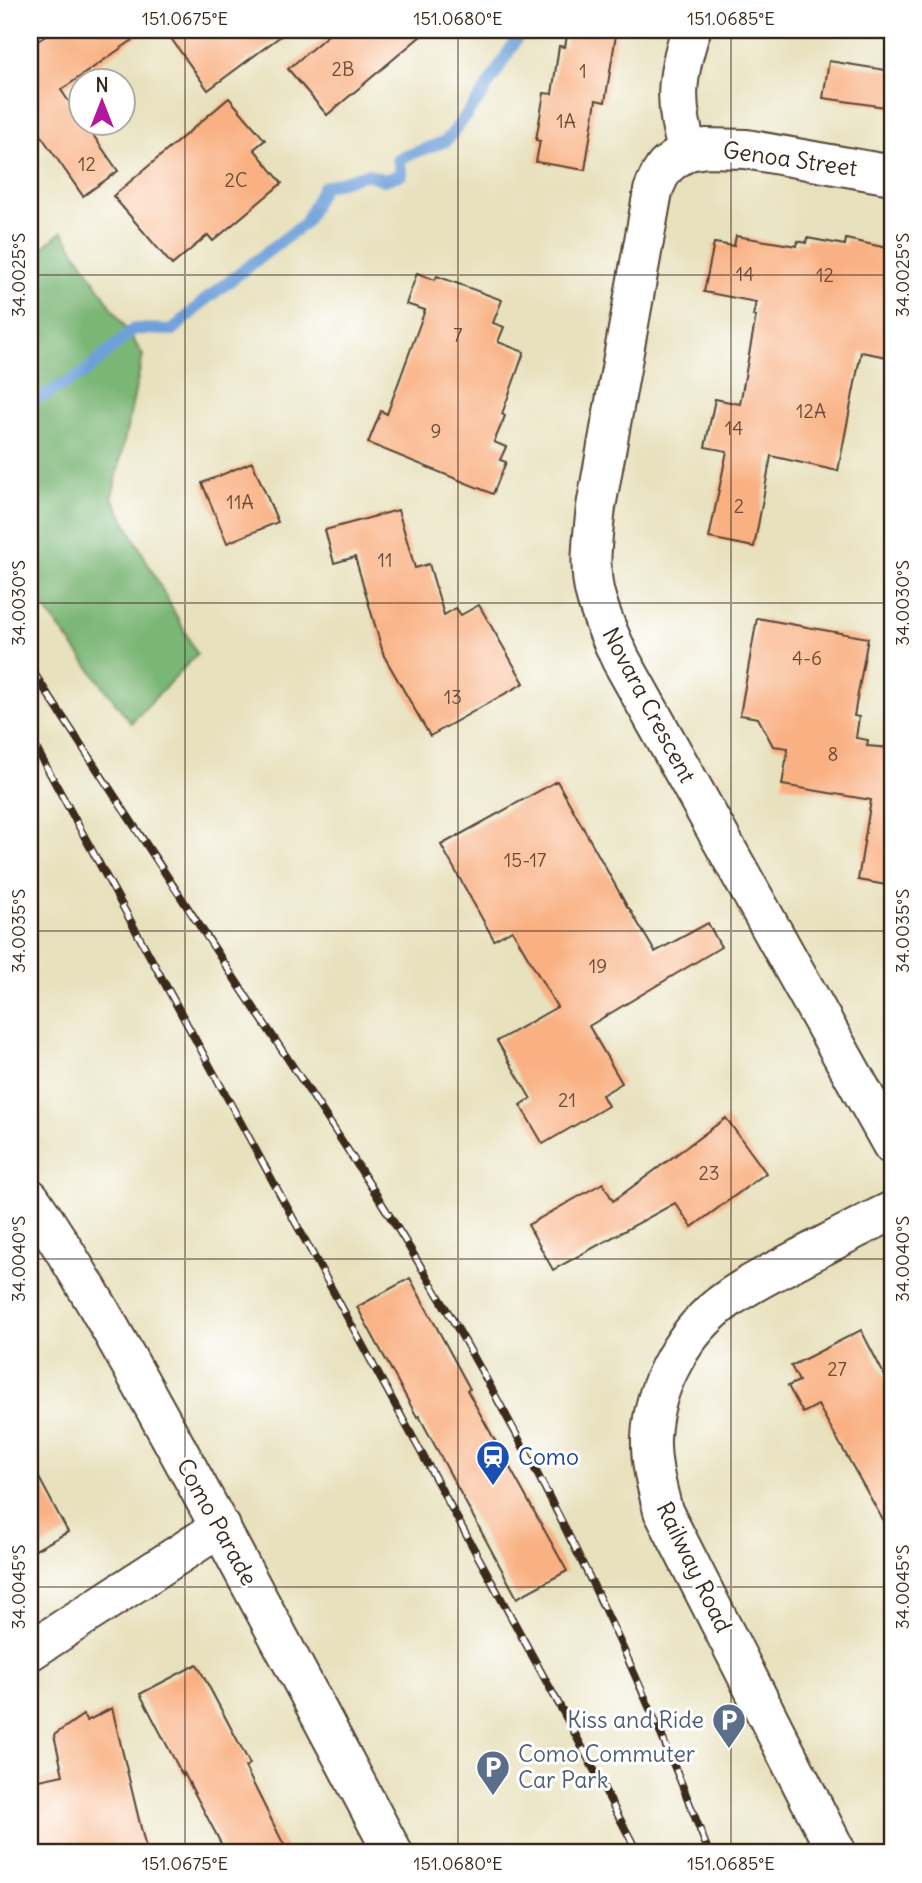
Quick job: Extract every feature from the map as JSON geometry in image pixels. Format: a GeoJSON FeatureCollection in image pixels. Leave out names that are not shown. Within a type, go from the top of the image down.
{"type":"FeatureCollection","features":[{"type":"Feature","properties":{"kind":"street"},"geometry":{"type":"LineString","coordinates":[[688,151],[677,104],[680,73],[691,30]]}},
{"type":"Feature","properties":{"kind":"street","name":"Genoa Street"},"geometry":{"type":"LineString","coordinates":[[688,151],[706,148],[746,149],[892,175]]}},
{"type":"Feature","properties":{"kind":"street","name":"Novara Crescent"},"geometry":{"type":"LineString","coordinates":[[688,151],[670,161],[660,172],[653,191],[596,507],[592,554],[594,592],[605,627],[621,660],[892,1145]]}},
{"type":"Feature","properties":{"kind":"street","name":"Como Parade"},"geometry":{"type":"LineString","coordinates":[[30,1198],[54,1233],[111,1331],[221,1527],[393,1853]]}},
{"type":"Feature","properties":{"kind":"street","name":"Railway Road"},"geometry":{"type":"LineString","coordinates":[[836,1853],[663,1511],[654,1478],[651,1438],[657,1403],[666,1374],[680,1349],[702,1322],[727,1299],[756,1282],[892,1211]]}},
{"type":"Feature","properties":{"kind":"street"},"geometry":{"type":"LineString","coordinates":[[30,1651],[221,1527]]}},
{"type":"Feature","properties":{"kind":"green space"},"geometry":{"type":"Polygon","coordinates":[[[62,231],[143,355],[112,497],[197,654],[131,723],[30,589],[30,259],[62,231]]]}},
{"type":"Feature","properties":{"kind":"building"},"geometry":{"type":"Polygon","coordinates":[[[55,30],[147,30],[95,66],[66,66],[66,87],[61,90],[66,97],[66,136],[94,136],[118,171],[83,196],[30,120],[30,46],[55,30]]]}},
{"type":"Feature","properties":{"kind":"building"},"geometry":{"type":"Polygon","coordinates":[[[165,30],[289,30],[208,90],[165,30]]]}},
{"type":"Feature","properties":{"kind":"building"},"geometry":{"type":"Polygon","coordinates":[[[334,30],[428,30],[327,115],[288,69],[334,30]]]}},
{"type":"Feature","properties":{"kind":"building"},"geometry":{"type":"Polygon","coordinates":[[[568,30],[616,35],[605,102],[596,100],[585,170],[536,162],[540,141],[536,140],[544,93],[552,94],[559,46],[565,47],[568,30]]]}},
{"type":"Feature","properties":{"kind":"building"},"geometry":{"type":"Polygon","coordinates":[[[829,61],[892,71],[892,108],[823,98],[829,61]]]}},
{"type":"Feature","properties":{"kind":"building"},"geometry":{"type":"Polygon","coordinates":[[[229,98],[265,140],[254,149],[282,183],[213,241],[208,235],[172,265],[113,196],[229,98]]]}},
{"type":"Feature","properties":{"kind":"building"},"geometry":{"type":"Polygon","coordinates":[[[736,236],[797,246],[798,241],[806,243],[807,238],[845,245],[846,239],[892,249],[892,358],[861,352],[838,471],[771,456],[754,547],[709,538],[727,451],[705,447],[715,399],[740,404],[756,316],[753,316],[756,302],[704,292],[714,243],[734,246],[736,236]]]}},
{"type":"Feature","properties":{"kind":"building"},"geometry":{"type":"Polygon","coordinates":[[[417,273],[435,280],[437,276],[502,300],[493,323],[504,327],[498,342],[524,352],[502,414],[505,416],[494,442],[506,447],[500,460],[506,462],[493,494],[368,443],[381,411],[387,414],[425,310],[406,304],[417,273]]]}},
{"type":"Feature","properties":{"kind":"building"},"geometry":{"type":"Polygon","coordinates":[[[252,462],[278,522],[227,543],[202,483],[252,462]]]}},
{"type":"Feature","properties":{"kind":"building"},"geometry":{"type":"Polygon","coordinates":[[[398,510],[415,568],[429,564],[444,615],[456,608],[461,615],[479,605],[524,683],[430,736],[384,656],[355,557],[334,563],[325,530],[398,510]]]}},
{"type":"Feature","properties":{"kind":"building"},"geometry":{"type":"Polygon","coordinates":[[[757,618],[868,638],[854,716],[859,717],[856,738],[868,740],[867,746],[892,748],[892,886],[858,880],[871,800],[782,785],[788,748],[773,746],[758,718],[740,715],[757,618]]]}},
{"type":"Feature","properties":{"kind":"building"},"geometry":{"type":"Polygon","coordinates":[[[557,781],[655,952],[708,923],[721,947],[589,1026],[622,1083],[602,1095],[608,1106],[543,1144],[520,1105],[531,1099],[497,1041],[557,1007],[512,930],[494,940],[441,845],[557,781]]]}},
{"type":"Feature","properties":{"kind":"building"},"geometry":{"type":"Polygon","coordinates":[[[726,1118],[766,1173],[692,1227],[675,1203],[553,1270],[528,1225],[603,1183],[613,1201],[726,1118]]]}},
{"type":"Feature","properties":{"kind":"building"},"geometry":{"type":"Polygon","coordinates":[[[410,1278],[470,1389],[467,1390],[567,1571],[517,1598],[357,1307],[410,1278]]]}},
{"type":"Feature","properties":{"kind":"building"},"geometry":{"type":"Polygon","coordinates":[[[861,1330],[892,1390],[892,1536],[818,1405],[803,1413],[788,1386],[799,1381],[791,1366],[861,1330]]]}},
{"type":"Feature","properties":{"kind":"building"},"geometry":{"type":"Polygon","coordinates":[[[30,1461],[68,1532],[30,1553],[30,1461]]]}},
{"type":"Feature","properties":{"kind":"building"},"geometry":{"type":"Polygon","coordinates":[[[197,1664],[250,1764],[245,1767],[288,1853],[226,1853],[140,1694],[197,1664]]]}},
{"type":"Feature","properties":{"kind":"building"},"geometry":{"type":"Polygon","coordinates":[[[112,1708],[147,1853],[30,1853],[30,1782],[63,1775],[54,1735],[83,1715],[87,1721],[112,1708]]]}},
{"type":"Feature","properties":{"kind":"waterway"},"geometry":{"type":"LineString","coordinates":[[30,403],[84,373],[134,329],[173,330],[205,300],[305,223],[323,187],[367,174],[384,180],[402,174],[398,159],[446,141],[482,95],[522,30]]}},
{"type":"Feature","properties":{"kind":"railway"},"geometry":{"type":"LineString","coordinates":[[30,667],[350,1153],[463,1338],[532,1463],[596,1591],[655,1721],[709,1853]]}},
{"type":"Feature","properties":{"kind":"railway"},"geometry":{"type":"LineString","coordinates":[[30,737],[638,1853]]}},
{"type":"Feature","properties":{"kind":"place","name":"Como"},"geometry":{"type":"Point","coordinates":[493,1487]}},
{"type":"Feature","properties":{"kind":"place","name":"Kiss and Ride"},"geometry":{"type":"Point","coordinates":[729,1750]}},
{"type":"Feature","properties":{"kind":"place","name":"Como Commuter Car Park"},"geometry":{"type":"Point","coordinates":[493,1797]}}]}
